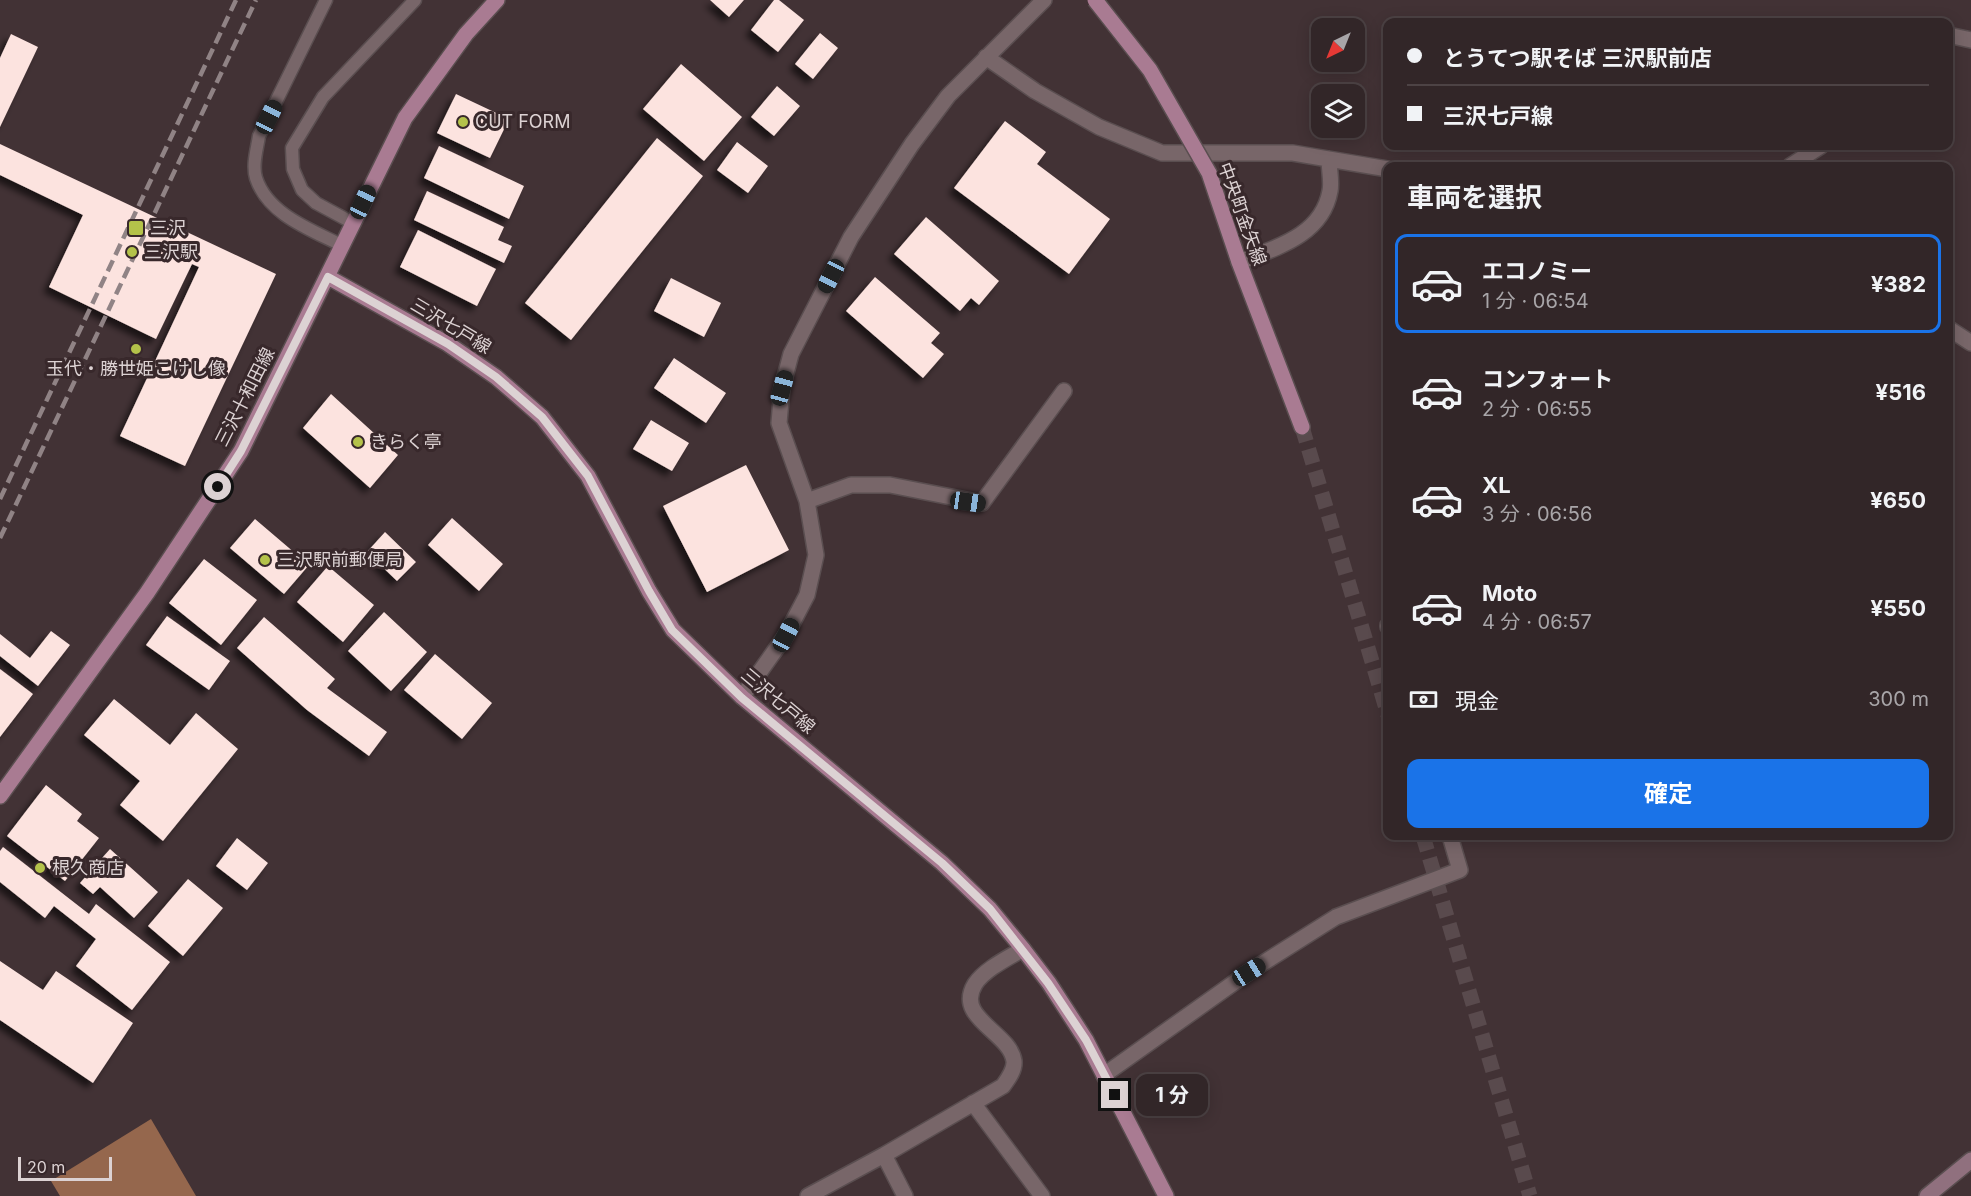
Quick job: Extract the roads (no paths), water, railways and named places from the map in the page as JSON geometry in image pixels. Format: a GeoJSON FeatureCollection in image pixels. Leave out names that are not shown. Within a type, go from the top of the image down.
{"type":"FeatureCollection","features":[{"type":"Feature","properties":{"kind":"main road","name":"三沢十和田線"},"geometry":{"type":"LineString","coordinates":[[0,796],[147,593],[241,451],[405,118],[466,34],[497,0]]}},
{"type":"Feature","properties":{"kind":"main road","name":"中央町金矢線"},"geometry":{"type":"LineString","coordinates":[[1095,0],[1150,70],[1209,173],[1239,262],[1302,427]]}},
{"type":"Feature","properties":{"kind":"main road","name":"三沢七戸線"},"geometry":{"type":"LineString","coordinates":[[328,277],[448,344],[496,377],[542,417],[588,476],[672,630],[742,698],[942,863],[990,909],[1023,949],[1086,1040],[1166,1196]]}},
{"type":"Feature","properties":{"kind":"street"},"geometry":{"type":"LineString","coordinates":[[742,698],[786,635],[807,595],[816,555],[807,501],[779,423],[782,388],[791,354],[852,237],[900,162],[948,96],[1044,0]]}},
{"type":"Feature","properties":{"kind":"street"},"geometry":{"type":"LineString","coordinates":[[1953,36],[1971,40]]}},
{"type":"Feature","properties":{"kind":"street"},"geometry":{"type":"LineString","coordinates":[[986,57],[1035,91],[1098,127],[1162,153],[1293,153],[1383,168]]}},
{"type":"Feature","properties":{"kind":"street"},"geometry":{"type":"LineString","coordinates":[[1796,162],[1815,150]]}},
{"type":"Feature","properties":{"kind":"street"},"geometry":{"type":"LineString","coordinates":[[1239,262],[1288,242],[1309,230],[1320,218],[1330,191],[1329,159]]}},
{"type":"Feature","properties":{"kind":"street"},"geometry":{"type":"LineString","coordinates":[[1953,331],[1971,343]]}},
{"type":"Feature","properties":{"kind":"street"},"geometry":{"type":"LineString","coordinates":[[807,501],[851,485],[890,485],[982,504],[1064,391]]}},
{"type":"Feature","properties":{"kind":"street"},"geometry":{"type":"LineString","coordinates":[[1104,1075],[1249,972],[1336,917],[1460,870],[1451,840]]}},
{"type":"Feature","properties":{"kind":"street"},"geometry":{"type":"LineString","coordinates":[[808,1196],[1003,1086],[1010,1076],[1014,1061],[1007,1046],[972,1010],[969,997],[975,983],[986,973],[1023,949]]}},
{"type":"Feature","properties":{"kind":"street"},"geometry":{"type":"LineString","coordinates":[[972,1103],[1042,1196]]}},
{"type":"Feature","properties":{"kind":"street"},"geometry":{"type":"LineString","coordinates":[[884,1155],[905,1196]]}},
{"type":"Feature","properties":{"kind":"street"},"geometry":{"type":"LineString","coordinates":[[1927,1196],[1971,1160]]}},
{"type":"Feature","properties":{"kind":"lane"},"geometry":{"type":"LineString","coordinates":[[326,0],[259,136],[255,159],[256,177],[266,197],[285,215],[343,246]]}},
{"type":"Feature","properties":{"kind":"lane"},"geometry":{"type":"LineString","coordinates":[[353,223],[316,203],[302,190],[293,169],[292,148],[323,97],[415,0]]}},
{"type":"Feature","properties":{"kind":"tunnel"},"geometry":{"type":"LineString","coordinates":[[1302,427],[1383,698]]}},
{"type":"Feature","properties":{"kind":"tunnel"},"geometry":{"type":"LineString","coordinates":[[1424,840],[1530,1196]]}},
{"type":"Feature","properties":{"kind":"railway"},"geometry":{"type":"LineString","coordinates":[[0,499],[236,0]]}},
{"type":"Feature","properties":{"kind":"railway"},"geometry":{"type":"LineString","coordinates":[[0,538],[256,0]]}},
{"type":"Feature","properties":{"kind":"place","name":"CUT FORM"},"geometry":{"type":"Point","coordinates":[463,122]}},
{"type":"Feature","properties":{"kind":"place","name":"三沢"},"geometry":{"type":"Point","coordinates":[136,228]}},
{"type":"Feature","properties":{"kind":"place","name":"三沢駅"},"geometry":{"type":"Point","coordinates":[132,252]}},
{"type":"Feature","properties":{"kind":"place","name":"玉代・勝世姫こけし像"},"geometry":{"type":"Point","coordinates":[136,349]}},
{"type":"Feature","properties":{"kind":"place","name":"きらく亭"},"geometry":{"type":"Point","coordinates":[358,442]}},
{"type":"Feature","properties":{"kind":"place","name":"三沢駅前郵便局"},"geometry":{"type":"Point","coordinates":[265,560]}},
{"type":"Feature","properties":{"kind":"place","name":"根久商店"},"geometry":{"type":"Point","coordinates":[40,868]}}]}
